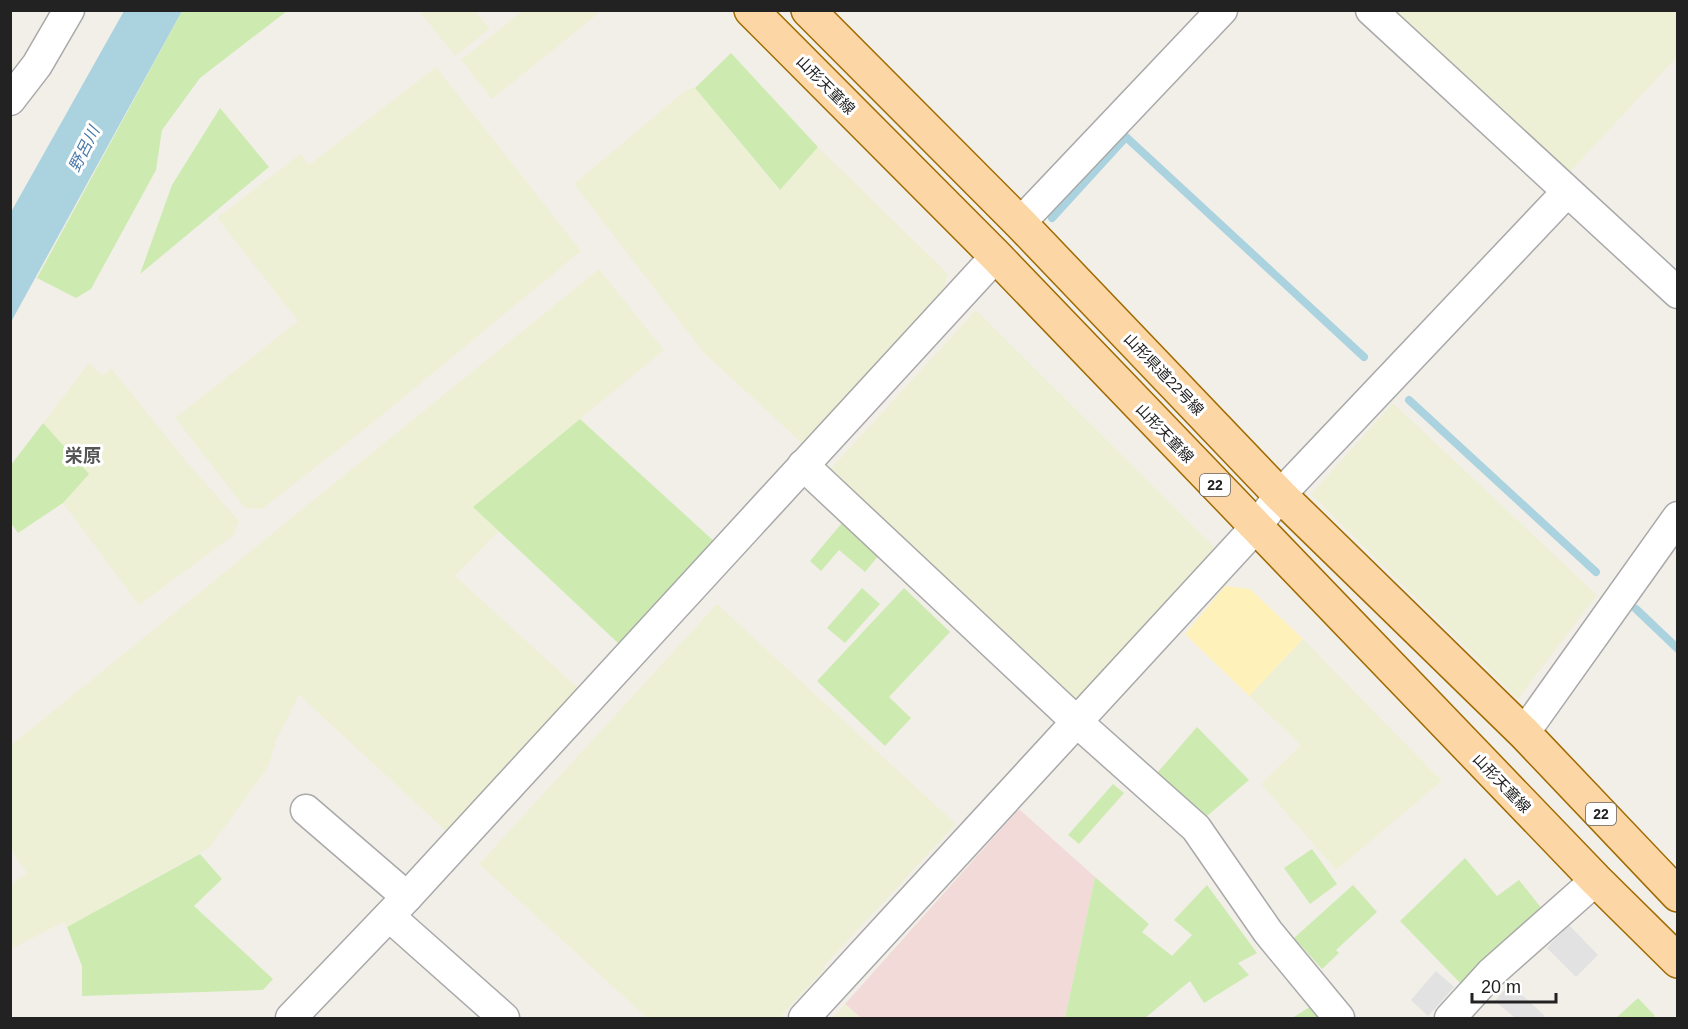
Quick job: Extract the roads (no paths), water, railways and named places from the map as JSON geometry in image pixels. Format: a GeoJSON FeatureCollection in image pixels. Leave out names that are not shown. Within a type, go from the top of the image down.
{"type":"FeatureCollection","features":[{"type":"Feature","properties":{"kind":"main road","name":"山形天童線"},"geometry":{"type":"LineString","coordinates":[[751,10],[996,256],[1596,880],[1677,961]]}},
{"type":"Feature","properties":{"kind":"main road","name":"山形県道22号線"},"geometry":{"type":"LineString","coordinates":[[808,10],[1020,224],[1280,495],[1524,733]]}},
{"type":"Feature","properties":{"kind":"main road","name":"22"},"geometry":{"type":"LineString","coordinates":[[1524,733],[1677,895]]}},
{"type":"Feature","properties":{"kind":"street"},"geometry":{"type":"LineString","coordinates":[[10,100],[37,64],[69,10]]}},
{"type":"Feature","properties":{"kind":"street"},"geometry":{"type":"LineString","coordinates":[[1020,224],[1222,10]]}},
{"type":"Feature","properties":{"kind":"street"},"geometry":{"type":"LineString","coordinates":[[1371,10],[1566,193],[1677,293]]}},
{"type":"Feature","properties":{"kind":"street"},"geometry":{"type":"LineString","coordinates":[[804,1018],[1256,527],[1280,495],[1566,193]]}},
{"type":"Feature","properties":{"kind":"street"},"geometry":{"type":"LineString","coordinates":[[291,1018],[398,906],[996,256]]}},
{"type":"Feature","properties":{"kind":"street"},"geometry":{"type":"LineString","coordinates":[[803,465],[1077,722],[1196,828],[1268,932],[1339,1018]]}},
{"type":"Feature","properties":{"kind":"street"},"geometry":{"type":"LineString","coordinates":[[1524,733],[1677,516]]}},
{"type":"Feature","properties":{"kind":"street"},"geometry":{"type":"LineString","coordinates":[[306,810],[504,1018]]}},
{"type":"Feature","properties":{"kind":"street"},"geometry":{"type":"LineString","coordinates":[[1450,1018],[1491,973],[1596,880]]}},
{"type":"Feature","properties":{"kind":"water","name":"野呂川"},"geometry":{"type":"Polygon","coordinates":[[[124,11],[182,11],[11,322],[11,212],[124,11]]]}},
{"type":"Feature","properties":{"kind":"waterway"},"geometry":{"type":"LineString","coordinates":[[1052,218],[1126,137],[1364,357]]}},
{"type":"Feature","properties":{"kind":"waterway"},"geometry":{"type":"LineString","coordinates":[[1409,400],[1596,572]]}},
{"type":"Feature","properties":{"kind":"waterway"},"geometry":{"type":"LineString","coordinates":[[1636,609],[1678,649]]}},
{"type":"Feature","properties":{"kind":"district","name":"栄原"},"geometry":{"type":"Point","coordinates":[83,456]}}]}
